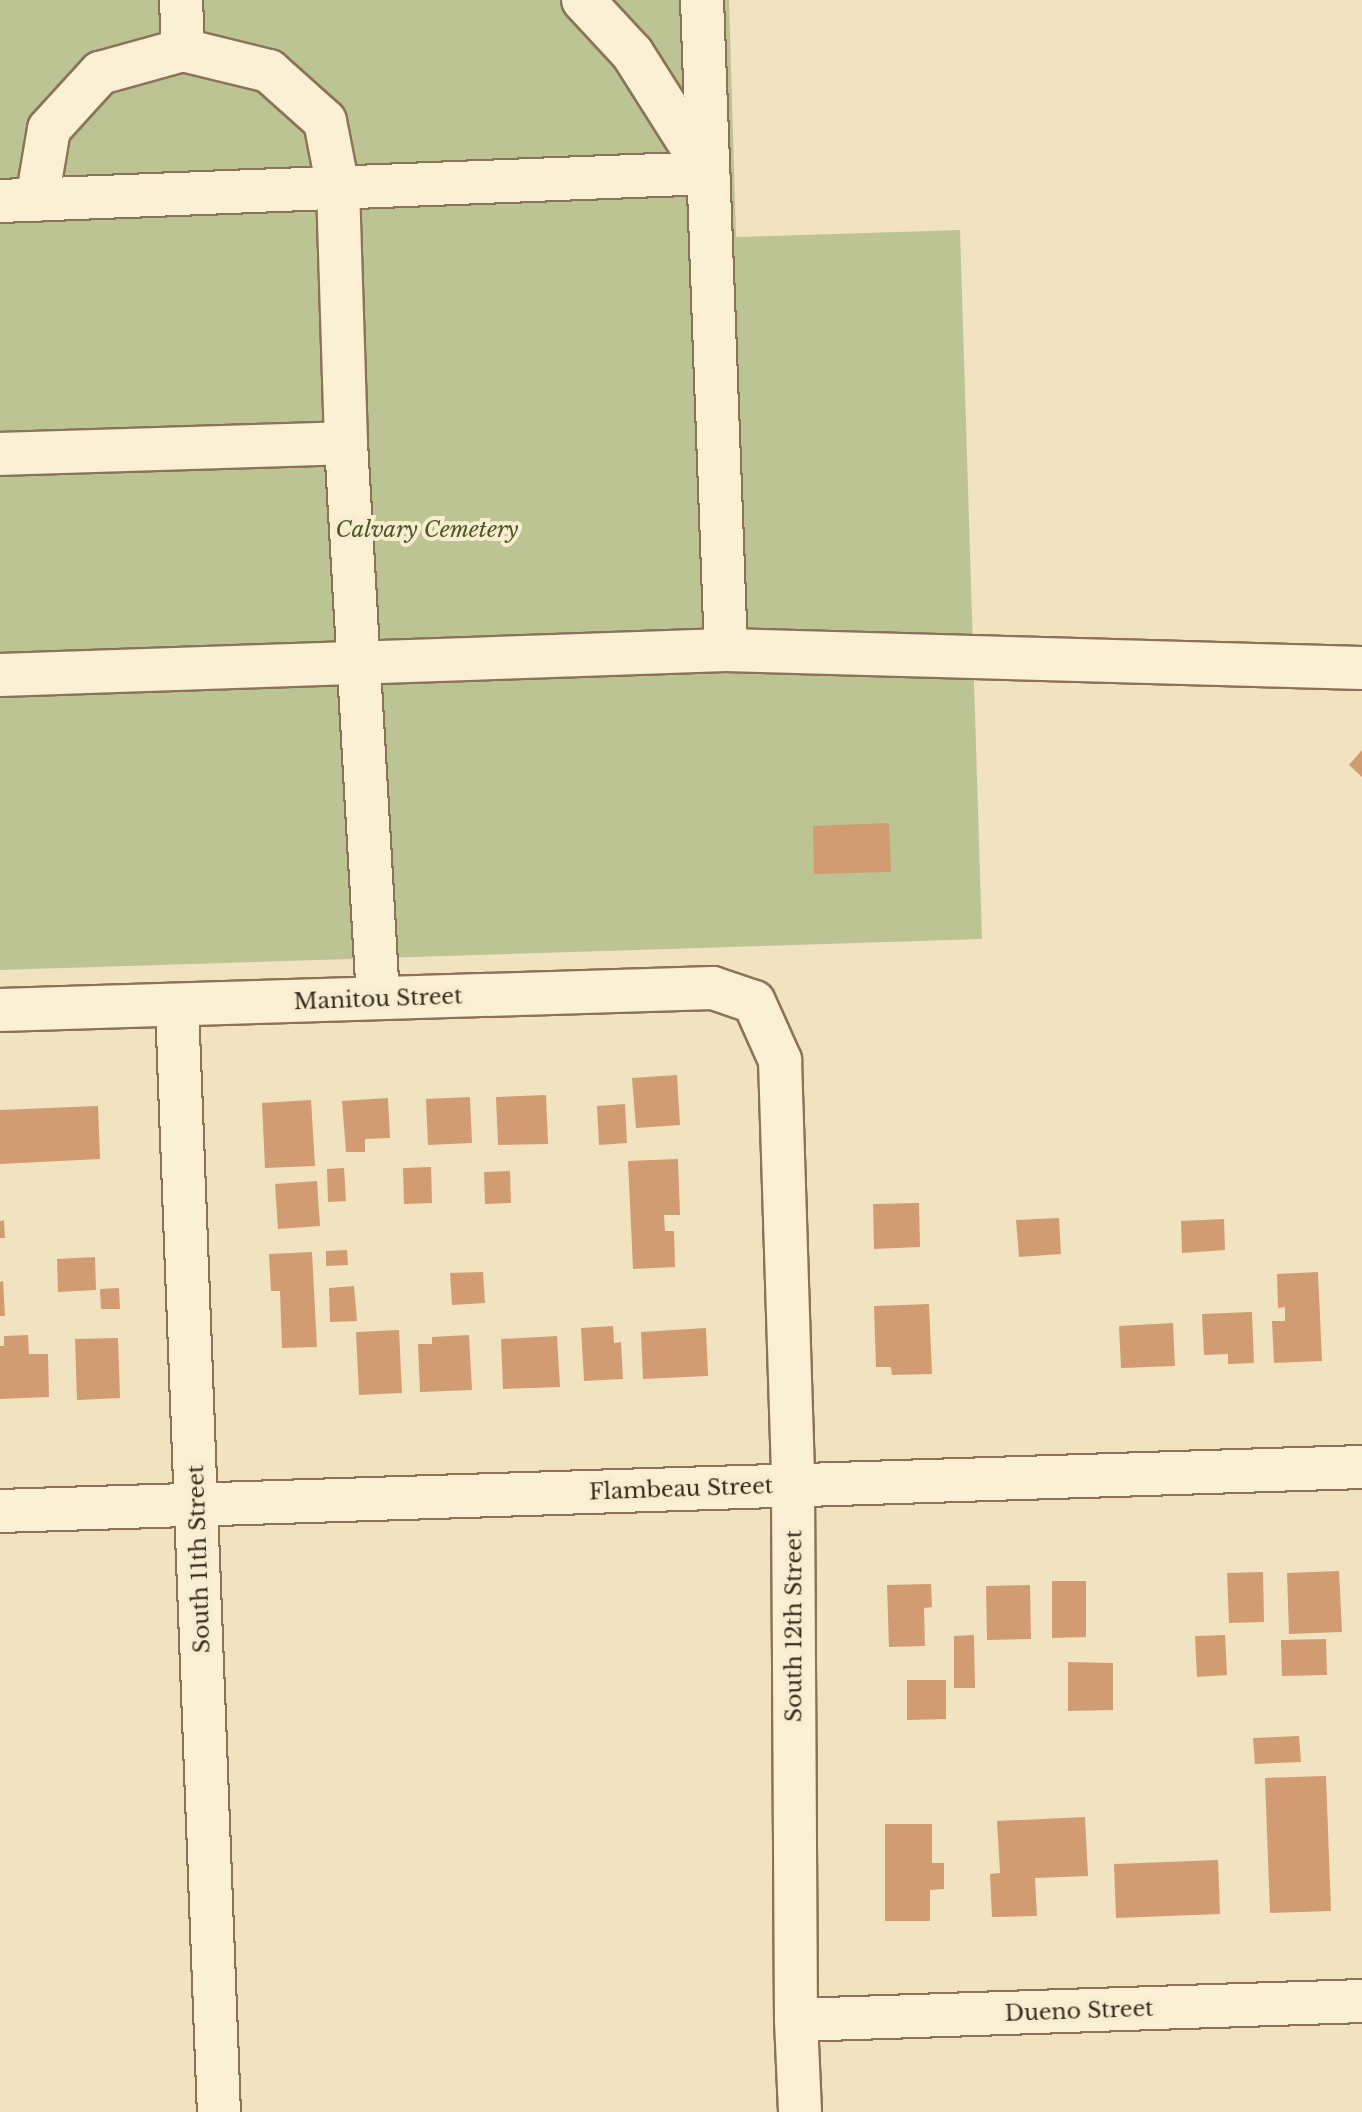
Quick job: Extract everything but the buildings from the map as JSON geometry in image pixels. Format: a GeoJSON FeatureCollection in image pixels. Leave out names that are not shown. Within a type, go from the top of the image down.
{"type":"FeatureCollection","features":[{"type":"Feature","properties":{"kind":"street"},"geometry":{"type":"LineString","coordinates":[[181,0],[183,50]]}},
{"type":"Feature","properties":{"kind":"street"},"geometry":{"type":"LineString","coordinates":[[583,0],[632,53],[708,173]]}},
{"type":"Feature","properties":{"kind":"street"},"geometry":{"type":"LineString","coordinates":[[702,0],[726,650]]}},
{"type":"Feature","properties":{"kind":"street"},"geometry":{"type":"LineString","coordinates":[[378,998],[346,443],[338,188],[325,121],[269,71],[183,50],[100,73],[49,129],[19,201],[338,188],[708,173]]}},
{"type":"Feature","properties":{"kind":"street"},"geometry":{"type":"LineString","coordinates":[[0,454],[346,443]]}},
{"type":"Feature","properties":{"kind":"street"},"geometry":{"type":"LineString","coordinates":[[0,675],[726,650],[1362,668]]}},
{"type":"Feature","properties":{"kind":"street","name":"Manitou Street"},"geometry":{"type":"LineString","coordinates":[[0,1010],[713,988],[754,1002]]}},
{"type":"Feature","properties":{"kind":"street","name":"South 12th Street"},"geometry":{"type":"LineString","coordinates":[[754,1002],[780,1060],[793,1485],[796,2020],[800,2112]]}},
{"type":"Feature","properties":{"kind":"street","name":"South 11th Street"},"geometry":{"type":"LineString","coordinates":[[177,1006],[219,2112]]}},
{"type":"Feature","properties":{"kind":"street","name":"Flambeau Street"},"geometry":{"type":"LineString","coordinates":[[0,1511],[1362,1467]]}},
{"type":"Feature","properties":{"kind":"street","name":"Dueno Street"},"geometry":{"type":"LineString","coordinates":[[796,2020],[1362,2001]]}},
{"type":"Feature","properties":{"kind":"green space","name":"Calvary Cemetery"},"geometry":{"type":"Polygon","coordinates":[[[0,0],[729,0],[736,237],[960,230],[982,939],[0,970],[0,0]]]}}]}
